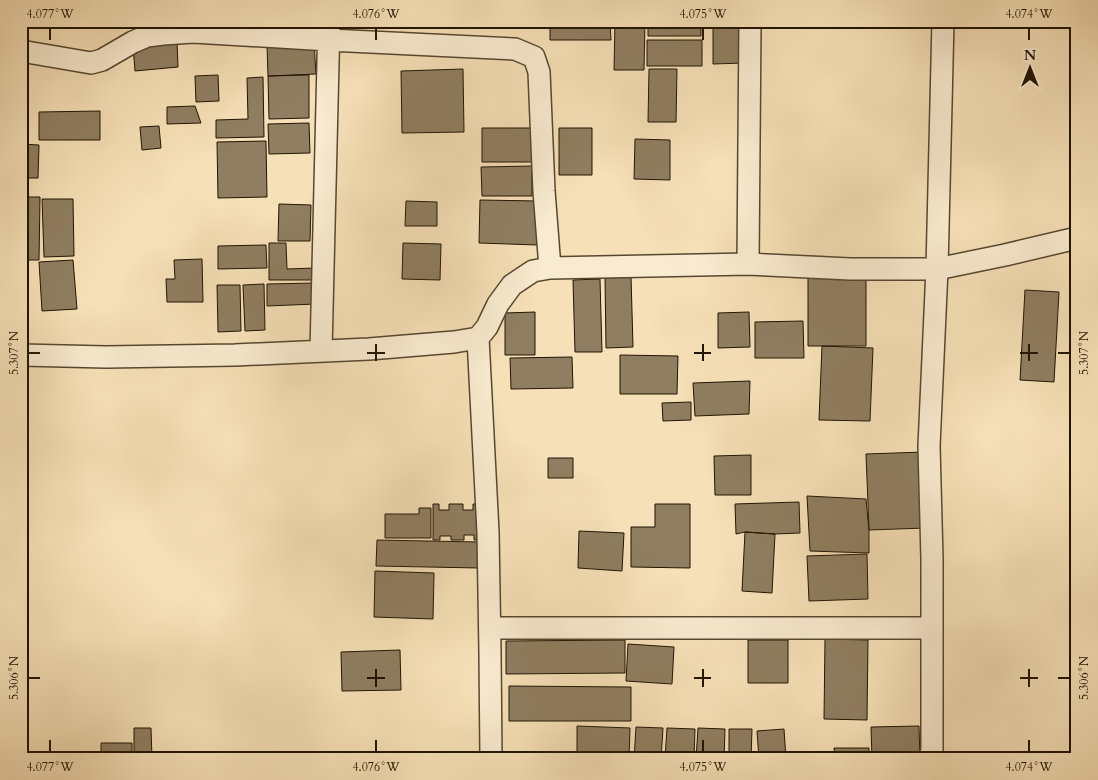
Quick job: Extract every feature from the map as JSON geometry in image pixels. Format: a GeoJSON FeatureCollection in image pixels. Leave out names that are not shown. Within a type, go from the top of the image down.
{"type":"FeatureCollection","features":[{"type":"Feature","properties":{"kind":"street"},"geometry":{"type":"LineString","coordinates":[[748,264],[750,21]]}},
{"type":"Feature","properties":{"kind":"street"},"geometry":{"type":"LineString","coordinates":[[930,759],[932,749],[932,628],[929,446],[937,269],[943,21]]}},
{"type":"Feature","properties":{"kind":"street"},"geometry":{"type":"LineString","coordinates":[[21,51],[91,63],[102,60],[147,36],[192,32],[329,31],[515,49],[534,57],[539,72],[544,191],[550,268]]}},
{"type":"Feature","properties":{"kind":"street"},"geometry":{"type":"LineString","coordinates":[[321,351],[329,31]]}},
{"type":"Feature","properties":{"kind":"street"},"geometry":{"type":"LineString","coordinates":[[491,759],[488,532],[478,338],[498,304],[512,285],[533,271],[550,268],[748,264],[850,269],[937,269],[1077,238]]}},
{"type":"Feature","properties":{"kind":"street"},"geometry":{"type":"LineString","coordinates":[[21,355],[106,357],[235,355],[369,349],[454,342],[478,338]]}},
{"type":"Feature","properties":{"kind":"street"},"geometry":{"type":"LineString","coordinates":[[490,628],[932,628]]}},
{"type":"Feature","properties":{"kind":"building"},"geometry":{"type":"Polygon","coordinates":[[[422,21],[468,21],[468,28],[422,27],[422,21]]]}},
{"type":"Feature","properties":{"kind":"building"},"geometry":{"type":"Polygon","coordinates":[[[550,21],[610,21],[611,40],[550,40],[550,21]]]}},
{"type":"Feature","properties":{"kind":"building"},"geometry":{"type":"Polygon","coordinates":[[[615,21],[645,21],[644,70],[614,70],[615,21]]]}},
{"type":"Feature","properties":{"kind":"building"},"geometry":{"type":"Polygon","coordinates":[[[648,21],[701,21],[701,36],[648,36],[648,21]]]}},
{"type":"Feature","properties":{"kind":"building"},"geometry":{"type":"Polygon","coordinates":[[[713,21],[744,21],[744,63],[713,64],[713,21]]]}},
{"type":"Feature","properties":{"kind":"building"},"geometry":{"type":"Polygon","coordinates":[[[647,40],[702,40],[702,66],[647,66],[647,40]]]}},
{"type":"Feature","properties":{"kind":"building"},"geometry":{"type":"Polygon","coordinates":[[[177,42],[178,67],[135,71],[133,46],[177,42]]]}},
{"type":"Feature","properties":{"kind":"building"},"geometry":{"type":"Polygon","coordinates":[[[314,42],[316,74],[268,76],[267,45],[314,42]]]}},
{"type":"Feature","properties":{"kind":"building"},"geometry":{"type":"Polygon","coordinates":[[[463,69],[464,132],[402,133],[401,71],[463,69]]]}},
{"type":"Feature","properties":{"kind":"building"},"geometry":{"type":"Polygon","coordinates":[[[649,69],[677,69],[676,122],[648,122],[649,69]]]}},
{"type":"Feature","properties":{"kind":"building"},"geometry":{"type":"Polygon","coordinates":[[[218,75],[219,101],[196,102],[195,76],[218,75]]]}},
{"type":"Feature","properties":{"kind":"building"},"geometry":{"type":"Polygon","coordinates":[[[309,75],[309,118],[269,119],[268,76],[309,75]]]}},
{"type":"Feature","properties":{"kind":"building"},"geometry":{"type":"Polygon","coordinates":[[[263,77],[264,137],[216,138],[216,120],[248,119],[247,78],[263,77]]]}},
{"type":"Feature","properties":{"kind":"building"},"geometry":{"type":"Polygon","coordinates":[[[195,106],[201,123],[167,124],[167,107],[195,106]]]}},
{"type":"Feature","properties":{"kind":"building"},"geometry":{"type":"Polygon","coordinates":[[[100,111],[100,140],[39,140],[39,112],[100,111]]]}},
{"type":"Feature","properties":{"kind":"building"},"geometry":{"type":"Polygon","coordinates":[[[309,123],[310,153],[269,154],[268,124],[309,123]]]}},
{"type":"Feature","properties":{"kind":"building"},"geometry":{"type":"Polygon","coordinates":[[[159,126],[161,148],[142,150],[140,127],[159,126]]]}},
{"type":"Feature","properties":{"kind":"building"},"geometry":{"type":"Polygon","coordinates":[[[482,128],[534,128],[534,162],[482,162],[482,128]]]}},
{"type":"Feature","properties":{"kind":"building"},"geometry":{"type":"Polygon","coordinates":[[[559,128],[592,128],[592,175],[559,175],[559,128]]]}},
{"type":"Feature","properties":{"kind":"building"},"geometry":{"type":"Polygon","coordinates":[[[635,139],[670,140],[670,180],[634,179],[635,139]]]}},
{"type":"Feature","properties":{"kind":"building"},"geometry":{"type":"Polygon","coordinates":[[[266,141],[267,197],[218,198],[217,142],[266,141]]]}},
{"type":"Feature","properties":{"kind":"building"},"geometry":{"type":"Polygon","coordinates":[[[21,144],[39,145],[38,178],[21,178],[21,144]]]}},
{"type":"Feature","properties":{"kind":"building"},"geometry":{"type":"Polygon","coordinates":[[[532,166],[532,196],[482,196],[481,167],[532,166]]]}},
{"type":"Feature","properties":{"kind":"building"},"geometry":{"type":"Polygon","coordinates":[[[21,197],[40,197],[39,260],[21,260],[21,197]]]}},
{"type":"Feature","properties":{"kind":"building"},"geometry":{"type":"Polygon","coordinates":[[[42,199],[73,199],[74,256],[44,257],[42,199]]]}},
{"type":"Feature","properties":{"kind":"building"},"geometry":{"type":"Polygon","coordinates":[[[480,200],[538,201],[537,245],[479,243],[480,200]]]}},
{"type":"Feature","properties":{"kind":"building"},"geometry":{"type":"Polygon","coordinates":[[[406,201],[437,202],[437,226],[405,226],[406,201]]]}},
{"type":"Feature","properties":{"kind":"building"},"geometry":{"type":"Polygon","coordinates":[[[279,204],[311,205],[310,241],[278,241],[279,204]]]}},
{"type":"Feature","properties":{"kind":"building"},"geometry":{"type":"Polygon","coordinates":[[[269,243],[286,243],[287,269],[315,268],[316,280],[269,280],[269,243]]]}},
{"type":"Feature","properties":{"kind":"building"},"geometry":{"type":"Polygon","coordinates":[[[403,243],[441,244],[440,280],[402,279],[403,243]]]}},
{"type":"Feature","properties":{"kind":"building"},"geometry":{"type":"Polygon","coordinates":[[[266,245],[267,268],[218,269],[218,246],[266,245]]]}},
{"type":"Feature","properties":{"kind":"building"},"geometry":{"type":"Polygon","coordinates":[[[202,259],[203,302],[167,302],[166,279],[175,279],[174,260],[202,259]]]}},
{"type":"Feature","properties":{"kind":"building"},"geometry":{"type":"Polygon","coordinates":[[[73,260],[77,309],[42,311],[39,262],[73,260]]]}},
{"type":"Feature","properties":{"kind":"building"},"geometry":{"type":"Polygon","coordinates":[[[808,275],[866,275],[866,346],[808,346],[808,275]]]}},
{"type":"Feature","properties":{"kind":"building"},"geometry":{"type":"Polygon","coordinates":[[[631,276],[633,347],[606,348],[605,277],[631,276]]]}},
{"type":"Feature","properties":{"kind":"building"},"geometry":{"type":"Polygon","coordinates":[[[600,279],[602,352],[575,352],[573,280],[600,279]]]}},
{"type":"Feature","properties":{"kind":"building"},"geometry":{"type":"Polygon","coordinates":[[[316,283],[316,304],[267,306],[267,284],[316,283]]]}},
{"type":"Feature","properties":{"kind":"building"},"geometry":{"type":"Polygon","coordinates":[[[264,284],[265,330],[245,331],[243,285],[264,284]]]}},
{"type":"Feature","properties":{"kind":"building"},"geometry":{"type":"Polygon","coordinates":[[[217,285],[240,285],[241,331],[218,332],[217,285]]]}},
{"type":"Feature","properties":{"kind":"building"},"geometry":{"type":"Polygon","coordinates":[[[1025,290],[1059,292],[1054,382],[1020,380],[1025,290]]]}},
{"type":"Feature","properties":{"kind":"building"},"geometry":{"type":"Polygon","coordinates":[[[21,311],[27,312],[24,343],[21,342],[21,311]]]}},
{"type":"Feature","properties":{"kind":"building"},"geometry":{"type":"Polygon","coordinates":[[[535,312],[535,355],[505,355],[505,313],[535,312]]]}},
{"type":"Feature","properties":{"kind":"building"},"geometry":{"type":"Polygon","coordinates":[[[749,312],[750,347],[718,348],[718,313],[749,312]]]}},
{"type":"Feature","properties":{"kind":"building"},"geometry":{"type":"Polygon","coordinates":[[[803,321],[804,358],[755,358],[755,322],[803,321]]]}},
{"type":"Feature","properties":{"kind":"building"},"geometry":{"type":"Polygon","coordinates":[[[822,346],[873,348],[870,421],[819,420],[822,346]]]}},
{"type":"Feature","properties":{"kind":"building"},"geometry":{"type":"Polygon","coordinates":[[[620,355],[678,356],[677,394],[620,394],[620,355]]]}},
{"type":"Feature","properties":{"kind":"building"},"geometry":{"type":"Polygon","coordinates":[[[572,357],[573,388],[511,389],[510,358],[572,357]]]}},
{"type":"Feature","properties":{"kind":"building"},"geometry":{"type":"Polygon","coordinates":[[[750,381],[749,414],[695,416],[693,383],[750,381]]]}},
{"type":"Feature","properties":{"kind":"building"},"geometry":{"type":"Polygon","coordinates":[[[691,402],[691,420],[663,421],[662,403],[691,402]]]}},
{"type":"Feature","properties":{"kind":"building"},"geometry":{"type":"Polygon","coordinates":[[[924,452],[926,528],[869,530],[866,454],[924,452]]]}},
{"type":"Feature","properties":{"kind":"building"},"geometry":{"type":"Polygon","coordinates":[[[751,455],[751,495],[715,495],[714,456],[751,455]]]}},
{"type":"Feature","properties":{"kind":"building"},"geometry":{"type":"Polygon","coordinates":[[[548,458],[573,458],[573,478],[548,478],[548,458]]]}},
{"type":"Feature","properties":{"kind":"building"},"geometry":{"type":"Polygon","coordinates":[[[807,496],[866,499],[869,553],[810,551],[807,496]]]}},
{"type":"Feature","properties":{"kind":"building"},"geometry":{"type":"Polygon","coordinates":[[[799,502],[800,533],[745,532],[736,534],[735,504],[799,502]]]}},
{"type":"Feature","properties":{"kind":"building"},"geometry":{"type":"Polygon","coordinates":[[[433,504],[439,504],[439,510],[449,510],[449,504],[463,504],[463,510],[473,510],[473,504],[480,504],[481,540],[474,540],[474,535],[464,535],[464,540],[451,540],[451,536],[440,536],[440,540],[433,540],[433,504]]]}},
{"type":"Feature","properties":{"kind":"building"},"geometry":{"type":"Polygon","coordinates":[[[655,504],[690,504],[690,568],[631,567],[631,527],[655,527],[655,504]]]}},
{"type":"Feature","properties":{"kind":"building"},"geometry":{"type":"Polygon","coordinates":[[[419,508],[431,508],[431,538],[385,538],[385,514],[419,514],[419,508]]]}},
{"type":"Feature","properties":{"kind":"building"},"geometry":{"type":"Polygon","coordinates":[[[579,531],[624,533],[622,571],[578,568],[579,531]]]}},
{"type":"Feature","properties":{"kind":"building"},"geometry":{"type":"Polygon","coordinates":[[[745,532],[775,534],[772,593],[742,591],[745,532]]]}},
{"type":"Feature","properties":{"kind":"building"},"geometry":{"type":"Polygon","coordinates":[[[377,540],[479,542],[479,568],[376,566],[377,540]]]}},
{"type":"Feature","properties":{"kind":"building"},"geometry":{"type":"Polygon","coordinates":[[[867,554],[868,599],[809,601],[807,556],[867,554]]]}},
{"type":"Feature","properties":{"kind":"building"},"geometry":{"type":"Polygon","coordinates":[[[375,571],[434,573],[433,619],[374,617],[375,571]]]}},
{"type":"Feature","properties":{"kind":"building"},"geometry":{"type":"Polygon","coordinates":[[[825,639],[868,640],[867,720],[824,719],[825,639]]]}},
{"type":"Feature","properties":{"kind":"building"},"geometry":{"type":"Polygon","coordinates":[[[625,640],[625,673],[506,674],[506,641],[625,640]]]}},
{"type":"Feature","properties":{"kind":"building"},"geometry":{"type":"Polygon","coordinates":[[[748,640],[788,640],[788,683],[748,683],[748,640]]]}},
{"type":"Feature","properties":{"kind":"building"},"geometry":{"type":"Polygon","coordinates":[[[628,644],[674,647],[672,684],[626,681],[628,644]]]}},
{"type":"Feature","properties":{"kind":"building"},"geometry":{"type":"Polygon","coordinates":[[[400,650],[401,690],[342,691],[341,652],[400,650]]]}},
{"type":"Feature","properties":{"kind":"building"},"geometry":{"type":"Polygon","coordinates":[[[509,686],[631,687],[631,721],[509,721],[509,686]]]}},
{"type":"Feature","properties":{"kind":"building"},"geometry":{"type":"Polygon","coordinates":[[[577,726],[630,728],[629,759],[577,757],[577,726]]]}},
{"type":"Feature","properties":{"kind":"building"},"geometry":{"type":"Polygon","coordinates":[[[919,726],[920,759],[872,759],[871,727],[919,726]]]}},
{"type":"Feature","properties":{"kind":"building"},"geometry":{"type":"Polygon","coordinates":[[[636,727],[663,728],[661,759],[634,759],[636,727]]]}},
{"type":"Feature","properties":{"kind":"building"},"geometry":{"type":"Polygon","coordinates":[[[134,728],[151,728],[152,759],[134,759],[134,728]]]}},
{"type":"Feature","properties":{"kind":"building"},"geometry":{"type":"Polygon","coordinates":[[[667,728],[695,729],[694,759],[665,759],[667,728]]]}},
{"type":"Feature","properties":{"kind":"building"},"geometry":{"type":"Polygon","coordinates":[[[698,728],[725,729],[724,759],[696,759],[698,728]]]}},
{"type":"Feature","properties":{"kind":"building"},"geometry":{"type":"Polygon","coordinates":[[[729,729],[752,729],[751,759],[729,759],[729,729]]]}},
{"type":"Feature","properties":{"kind":"building"},"geometry":{"type":"Polygon","coordinates":[[[784,729],[786,759],[759,759],[757,731],[784,729]]]}},
{"type":"Feature","properties":{"kind":"building"},"geometry":{"type":"Polygon","coordinates":[[[101,743],[132,743],[132,759],[101,759],[101,743]]]}},
{"type":"Feature","properties":{"kind":"building"},"geometry":{"type":"Polygon","coordinates":[[[834,748],[869,748],[869,759],[835,759],[834,748]]]}}]}
